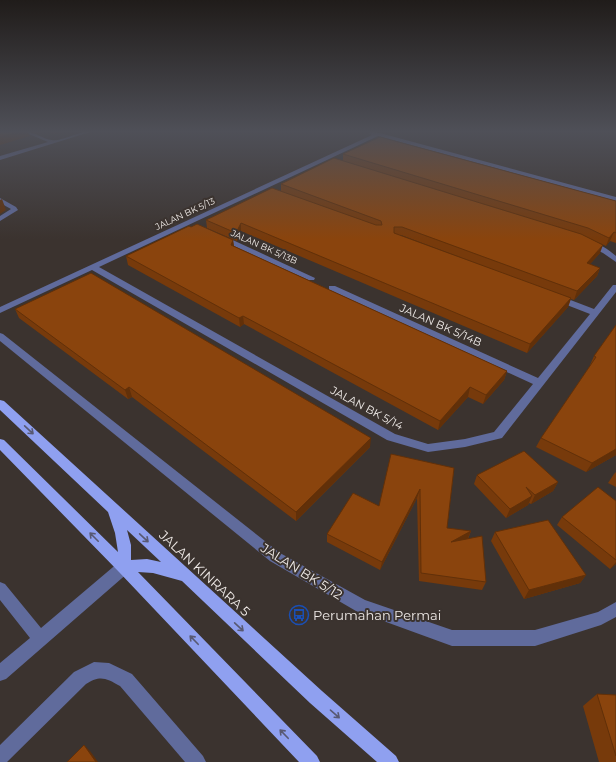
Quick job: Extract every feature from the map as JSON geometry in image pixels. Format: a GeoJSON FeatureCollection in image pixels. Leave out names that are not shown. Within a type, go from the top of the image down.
{"type":"FeatureCollection","features":[{"type":"Feature","properties":{"kind":"main road","name":"JALAN KINRARA 5"},"geometry":{"type":"LineString","coordinates":[[0,404],[316,697],[390,762]]}},
{"type":"Feature","properties":{"kind":"main road"},"geometry":{"type":"LineString","coordinates":[[0,443],[124,567],[311,762]]}},
{"type":"Feature","properties":{"kind":"main road"},"geometry":{"type":"LineString","coordinates":[[112,508],[123,535],[126,552],[124,567]]}},
{"type":"Feature","properties":{"kind":"main road"},"geometry":{"type":"LineString","coordinates":[[124,567],[143,564],[160,567],[186,577]]}},
{"type":"Feature","properties":{"kind":"street","name":"JALAN BK 5/13"},"geometry":{"type":"LineString","coordinates":[[0,310],[92,267],[191,225],[263,188],[311,168]]}},
{"type":"Feature","properties":{"kind":"street"},"geometry":{"type":"LineString","coordinates":[[501,168],[616,199]]}},
{"type":"Feature","properties":{"kind":"street"},"geometry":{"type":"LineString","coordinates":[[263,188],[270,191]]}},
{"type":"Feature","properties":{"kind":"street"},"geometry":{"type":"LineString","coordinates":[[0,200],[15,210],[0,219]]}},
{"type":"Feature","properties":{"kind":"street","name":"JALAN BK 5/13B"},"geometry":{"type":"LineString","coordinates":[[217,236],[311,278]]}},
{"type":"Feature","properties":{"kind":"street"},"geometry":{"type":"LineString","coordinates":[[581,239],[606,251],[616,260]]}},
{"type":"Feature","properties":{"kind":"street","name":"JALAN BK 5/14"},"geometry":{"type":"LineString","coordinates":[[92,267],[391,437],[428,448],[465,443],[498,435],[616,287]]}},
{"type":"Feature","properties":{"kind":"street","name":"JALAN BK 5/14B"},"geometry":{"type":"LineString","coordinates":[[332,288],[540,383]]}},
{"type":"Feature","properties":{"kind":"street"},"geometry":{"type":"LineString","coordinates":[[552,296],[596,312]]}},
{"type":"Feature","properties":{"kind":"street","name":"JALAN BK 5/12"},"geometry":{"type":"LineString","coordinates":[[0,336],[275,557],[361,606],[452,638],[535,638],[601,618],[616,609]]}},
{"type":"Feature","properties":{"kind":"street"},"geometry":{"type":"LineString","coordinates":[[0,673],[124,567]]}},
{"type":"Feature","properties":{"kind":"street"},"geometry":{"type":"LineString","coordinates":[[0,589],[40,639]]}},
{"type":"Feature","properties":{"kind":"street"},"geometry":{"type":"LineString","coordinates":[[0,757],[80,678],[94,670],[109,671],[126,680],[197,762]]}},
{"type":"Feature","properties":{"kind":"building"},"geometry":{"type":"Polygon","coordinates":[[[315,168],[365,168],[581,234],[603,245],[587,263],[600,268],[577,291],[402,227],[394,227],[394,233],[571,298],[530,344],[241,223],[236,233],[206,220],[272,188],[376,225],[382,225],[381,221],[281,184],[315,168]]]}},
{"type":"Feature","properties":{"kind":"building"},"geometry":{"type":"Polygon","coordinates":[[[388,168],[493,168],[616,201],[616,233],[614,232],[609,238],[588,228],[388,168]]]}},
{"type":"Feature","properties":{"kind":"building"},"geometry":{"type":"Polygon","coordinates":[[[197,224],[233,240],[231,245],[507,371],[486,395],[470,387],[440,421],[243,316],[239,318],[126,256],[189,226],[191,227],[197,224]]]}},
{"type":"Feature","properties":{"kind":"building"},"geometry":{"type":"Polygon","coordinates":[[[91,273],[371,438],[296,512],[129,387],[125,390],[15,309],[91,273]]]}},
{"type":"Feature","properties":{"kind":"building"},"geometry":{"type":"Polygon","coordinates":[[[616,325],[616,449],[592,463],[541,438],[616,325]]]}},
{"type":"Feature","properties":{"kind":"building"},"geometry":{"type":"Polygon","coordinates":[[[524,451],[558,482],[535,495],[526,487],[532,496],[510,509],[477,475],[524,451]]]}},
{"type":"Feature","properties":{"kind":"building"},"geometry":{"type":"Polygon","coordinates":[[[391,454],[454,468],[447,528],[471,531],[451,542],[482,536],[486,582],[421,573],[420,489],[382,562],[327,534],[353,493],[379,506],[391,454]]]}},
{"type":"Feature","properties":{"kind":"building"},"geometry":{"type":"Polygon","coordinates":[[[598,487],[616,501],[616,560],[562,517],[598,487]]]}},
{"type":"Feature","properties":{"kind":"building"},"geometry":{"type":"Polygon","coordinates":[[[548,520],[586,575],[529,590],[495,532],[548,520]]]}},
{"type":"Feature","properties":{"kind":"building"},"geometry":{"type":"Polygon","coordinates":[[[597,694],[616,695],[616,756],[597,694]]]}},
{"type":"Feature","properties":{"kind":"building"},"geometry":{"type":"Polygon","coordinates":[[[84,745],[96,762],[67,762],[84,745]]]}},
{"type":"Feature","properties":{"kind":"place","name":"Perumahan Permai"},"geometry":{"type":"Point","coordinates":[299,615]}}]}
